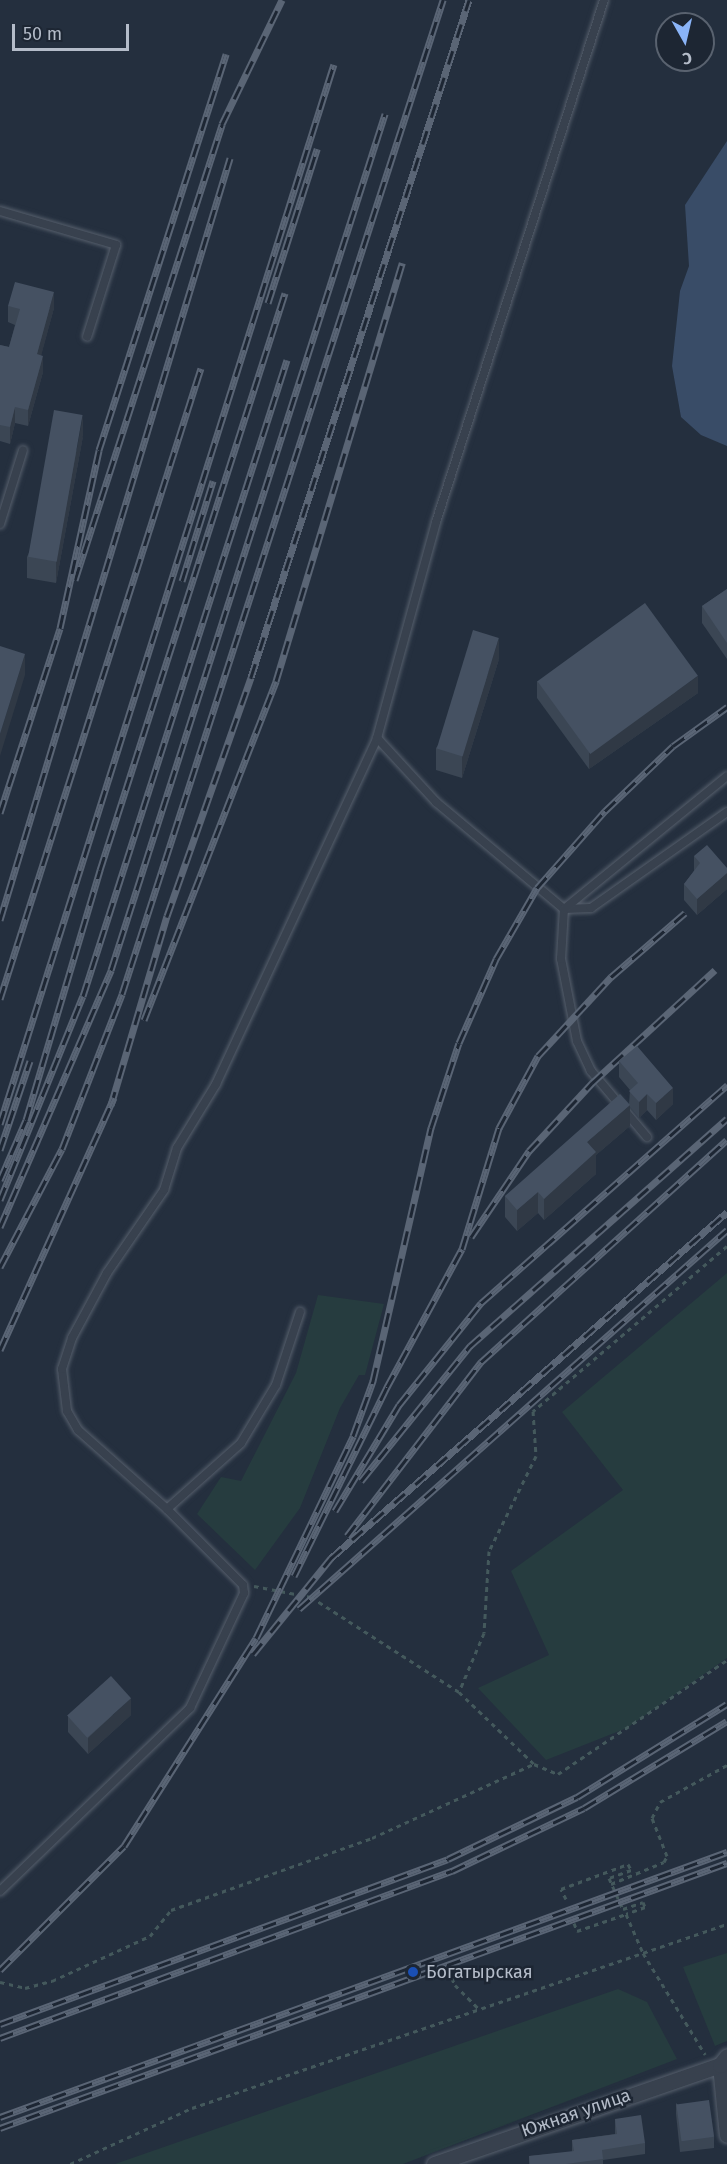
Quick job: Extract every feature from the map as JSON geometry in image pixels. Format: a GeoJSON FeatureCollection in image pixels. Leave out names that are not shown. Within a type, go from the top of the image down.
{"type":"FeatureCollection","features":[{"type":"Feature","properties":{"kind":"street"},"geometry":{"type":"LineString","coordinates":[[723,2061],[727,2135]]}},
{"type":"Feature","properties":{"kind":"street","name":"Южная улица"},"geometry":{"type":"LineString","coordinates":[[434,2164],[723,2061]]}},
{"type":"Feature","properties":{"kind":"lane"},"geometry":{"type":"LineString","coordinates":[[0,1891],[190,1708],[243,1585],[167,1509],[72,1423],[62,1369],[72,1338],[107,1273],[164,1190],[177,1148],[216,1084],[377,738],[436,522],[604,0]]}},
{"type":"Feature","properties":{"kind":"lane"},"geometry":{"type":"LineString","coordinates":[[0,211],[116,245],[87,338]]}},
{"type":"Feature","properties":{"kind":"lane"},"geometry":{"type":"LineString","coordinates":[[0,524],[23,450]]}},
{"type":"Feature","properties":{"kind":"lane"},"geometry":{"type":"LineString","coordinates":[[377,738],[436,802],[564,909],[591,908],[727,812]]}},
{"type":"Feature","properties":{"kind":"lane"},"geometry":{"type":"LineString","coordinates":[[647,1137],[591,1071],[577,1041],[561,959],[564,909],[727,776]]}},
{"type":"Feature","properties":{"kind":"lane"},"geometry":{"type":"LineString","coordinates":[[167,1509],[241,1443],[276,1385],[300,1312]]}},
{"type":"Feature","properties":{"kind":"path"},"geometry":{"type":"LineString","coordinates":[[459,1692],[483,1633],[489,1551],[536,1456],[533,1411],[727,1246]]}},
{"type":"Feature","properties":{"kind":"path"},"geometry":{"type":"LineString","coordinates":[[243,1585],[303,1592],[459,1692],[534,1764],[558,1774],[727,1660]]}},
{"type":"Feature","properties":{"kind":"path"},"geometry":{"type":"LineString","coordinates":[[0,1982],[25,1988],[52,1981],[150,1936],[171,1911],[372,1838],[534,1764]]}},
{"type":"Feature","properties":{"kind":"path"},"geometry":{"type":"LineString","coordinates":[[611,1884],[664,1862],[661,1839],[652,1818],[660,1802],[727,1765]]}},
{"type":"Feature","properties":{"kind":"path"},"geometry":{"type":"LineString","coordinates":[[566,1899],[561,1889],[628,1864],[630,1870],[609,1878],[611,1884],[622,1909],[642,1902],[645,1907],[578,1931],[574,1923]]}},
{"type":"Feature","properties":{"kind":"path"},"geometry":{"type":"LineString","coordinates":[[626,1914],[643,1953],[709,2061],[723,2061]]}},
{"type":"Feature","properties":{"kind":"path"},"geometry":{"type":"LineString","coordinates":[[70,2164],[192,2108],[727,1924]]}},
{"type":"Feature","properties":{"kind":"path"},"geometry":{"type":"LineString","coordinates":[[448,1970],[455,1986],[479,2008]]}},
{"type":"Feature","properties":{"kind":"green space"},"geometry":{"type":"Polygon","coordinates":[[[727,1273],[727,1658],[627,1728],[546,1760],[478,1688],[549,1655],[511,1571],[623,1490],[562,1412],[727,1273]]]}},
{"type":"Feature","properties":{"kind":"green space"},"geometry":{"type":"Polygon","coordinates":[[[318,1295],[384,1304],[365,1375],[359,1375],[340,1408],[300,1508],[255,1570],[197,1514],[221,1477],[241,1481],[296,1373],[318,1295]]]}},
{"type":"Feature","properties":{"kind":"green space"},"geometry":{"type":"Polygon","coordinates":[[[727,1953],[727,2041],[715,2046],[683,1967],[727,1953]]]}},
{"type":"Feature","properties":{"kind":"green space"},"geometry":{"type":"Polygon","coordinates":[[[618,1989],[647,2002],[677,2059],[403,2164],[115,2164],[618,1989]]]}},
{"type":"Feature","properties":{"kind":"water"},"geometry":{"type":"Polygon","coordinates":[[[727,141],[727,446],[701,435],[681,417],[672,366],[680,291],[689,266],[685,205],[727,141]]]}},
{"type":"Feature","properties":{"kind":"building"},"geometry":{"type":"Polygon","coordinates":[[[15,282],[54,292],[37,354],[43,356],[28,410],[15,407],[10,427],[0,425],[0,345],[9,347],[20,309],[8,306],[15,282]]]}},
{"type":"Feature","properties":{"kind":"building"},"geometry":{"type":"Polygon","coordinates":[[[54,410],[83,415],[57,562],[28,557],[54,410]]]}},
{"type":"Feature","properties":{"kind":"building"},"geometry":{"type":"Polygon","coordinates":[[[727,589],[727,643],[702,606],[727,589]]]}},
{"type":"Feature","properties":{"kind":"building"},"geometry":{"type":"Polygon","coordinates":[[[645,603],[698,676],[590,754],[537,681],[645,603]]]}},
{"type":"Feature","properties":{"kind":"building"},"geometry":{"type":"Polygon","coordinates":[[[473,630],[499,638],[463,756],[437,749],[473,630]]]}},
{"type":"Feature","properties":{"kind":"building"},"geometry":{"type":"Polygon","coordinates":[[[0,646],[25,654],[0,734],[0,646]]]}},
{"type":"Feature","properties":{"kind":"building"},"geometry":{"type":"Polygon","coordinates":[[[707,845],[727,868],[727,873],[697,899],[684,884],[700,863],[694,856],[707,845]]]}},
{"type":"Feature","properties":{"kind":"building"},"geometry":{"type":"Polygon","coordinates":[[[637,1046],[673,1088],[656,1103],[647,1094],[639,1102],[629,1091],[638,1083],[619,1061],[637,1046]]]}},
{"type":"Feature","properties":{"kind":"building"},"geometry":{"type":"Polygon","coordinates":[[[620,1094],[630,1105],[587,1142],[596,1152],[544,1199],[538,1192],[517,1210],[505,1196],[620,1094]]]}},
{"type":"Feature","properties":{"kind":"building"},"geometry":{"type":"Polygon","coordinates":[[[111,1676],[131,1698],[87,1738],[67,1715],[111,1676]]]}},
{"type":"Feature","properties":{"kind":"building"},"geometry":{"type":"Polygon","coordinates":[[[709,2100],[714,2137],[681,2141],[676,2105],[709,2100]]]}},
{"type":"Feature","properties":{"kind":"building"},"geometry":{"type":"Polygon","coordinates":[[[641,2115],[645,2143],[602,2150],[603,2159],[566,2164],[530,2164],[529,2156],[574,2151],[572,2140],[617,2134],[615,2119],[641,2115]]]}},
{"type":"Feature","properties":{"kind":"railway"},"geometry":{"type":"LineString","coordinates":[[75,580],[222,124],[282,0]]}},
{"type":"Feature","properties":{"kind":"railway"},"geometry":{"type":"LineString","coordinates":[[0,1267],[62,1149],[122,994],[443,0]]}},
{"type":"Feature","properties":{"kind":"railway"},"geometry":{"type":"LineString","coordinates":[[111,1105],[167,916],[251,677],[469,0]]}},
{"type":"Feature","properties":{"kind":"railway"},"geometry":{"type":"LineString","coordinates":[[0,813],[60,628],[99,450],[226,54]]}},
{"type":"Feature","properties":{"kind":"railway"},"geometry":{"type":"LineString","coordinates":[[0,1124],[334,64]]}},
{"type":"Feature","properties":{"kind":"railway"},"geometry":{"type":"LineString","coordinates":[[0,1227],[111,970],[385,114]]}},
{"type":"Feature","properties":{"kind":"railway"},"geometry":{"type":"LineString","coordinates":[[268,303],[317,149]]}},
{"type":"Feature","properties":{"kind":"railway"},"geometry":{"type":"LineString","coordinates":[[0,920],[230,158]]}},
{"type":"Feature","properties":{"kind":"railway"},"geometry":{"type":"LineString","coordinates":[[144,1020],[276,681],[402,263]]}},
{"type":"Feature","properties":{"kind":"railway"},"geometry":{"type":"LineString","coordinates":[[0,1180],[26,1120],[100,870],[285,293]]}},
{"type":"Feature","properties":{"kind":"railway"},"geometry":{"type":"LineString","coordinates":[[0,1200],[83,996],[287,360]]}},
{"type":"Feature","properties":{"kind":"railway"},"geometry":{"type":"LineString","coordinates":[[0,999],[201,368]]}},
{"type":"Feature","properties":{"kind":"railway"},"geometry":{"type":"LineString","coordinates":[[182,581],[213,481]]}},
{"type":"Feature","properties":{"kind":"railway"},"geometry":{"type":"LineString","coordinates":[[0,1970],[124,1846],[256,1638],[353,1436],[373,1381],[431,1128],[459,1043],[496,959],[537,888],[605,811],[673,746],[727,707]]}},
{"type":"Feature","properties":{"kind":"railway"},"geometry":{"type":"LineString","coordinates":[[294,1576],[387,1387],[462,1249],[499,1128],[538,1056],[611,977],[685,913]]}},
{"type":"Feature","properties":{"kind":"railway"},"geometry":{"type":"LineString","coordinates":[[471,1237],[529,1151],[592,1083],[715,970]]}},
{"type":"Feature","properties":{"kind":"railway"},"geometry":{"type":"LineString","coordinates":[[0,1150],[30,1061]]}},
{"type":"Feature","properties":{"kind":"railway"},"geometry":{"type":"LineString","coordinates":[[335,1511],[399,1405],[481,1303],[727,1085]]}},
{"type":"Feature","properties":{"kind":"railway"},"geometry":{"type":"LineString","coordinates":[[0,1350],[114,1098]]}},
{"type":"Feature","properties":{"kind":"railway"},"geometry":{"type":"LineString","coordinates":[[361,1481],[470,1346],[727,1119]]}},
{"type":"Feature","properties":{"kind":"railway"},"geometry":{"type":"LineString","coordinates":[[347,1536],[481,1362],[727,1140]]}},
{"type":"Feature","properties":{"kind":"railway"},"geometry":{"type":"LineString","coordinates":[[253,1654],[331,1558],[727,1212]]}},
{"type":"Feature","properties":{"kind":"railway"},"geometry":{"type":"LineString","coordinates":[[299,1609],[727,1230]]}},
{"type":"Feature","properties":{"kind":"railway"},"geometry":{"type":"LineString","coordinates":[[0,2024],[448,1859],[577,1797],[727,1704]]}},
{"type":"Feature","properties":{"kind":"railway"},"geometry":{"type":"LineString","coordinates":[[0,2038],[452,1871],[584,1808],[727,1721]]}},
{"type":"Feature","properties":{"kind":"railway"},"geometry":{"type":"LineString","coordinates":[[0,2117],[727,1852]]}},
{"type":"Feature","properties":{"kind":"railway"},"geometry":{"type":"LineString","coordinates":[[0,2128],[727,1863]]}},
{"type":"Feature","properties":{"kind":"place","name":"Богатырская"},"geometry":{"type":"Point","coordinates":[413,1972]}}]}
